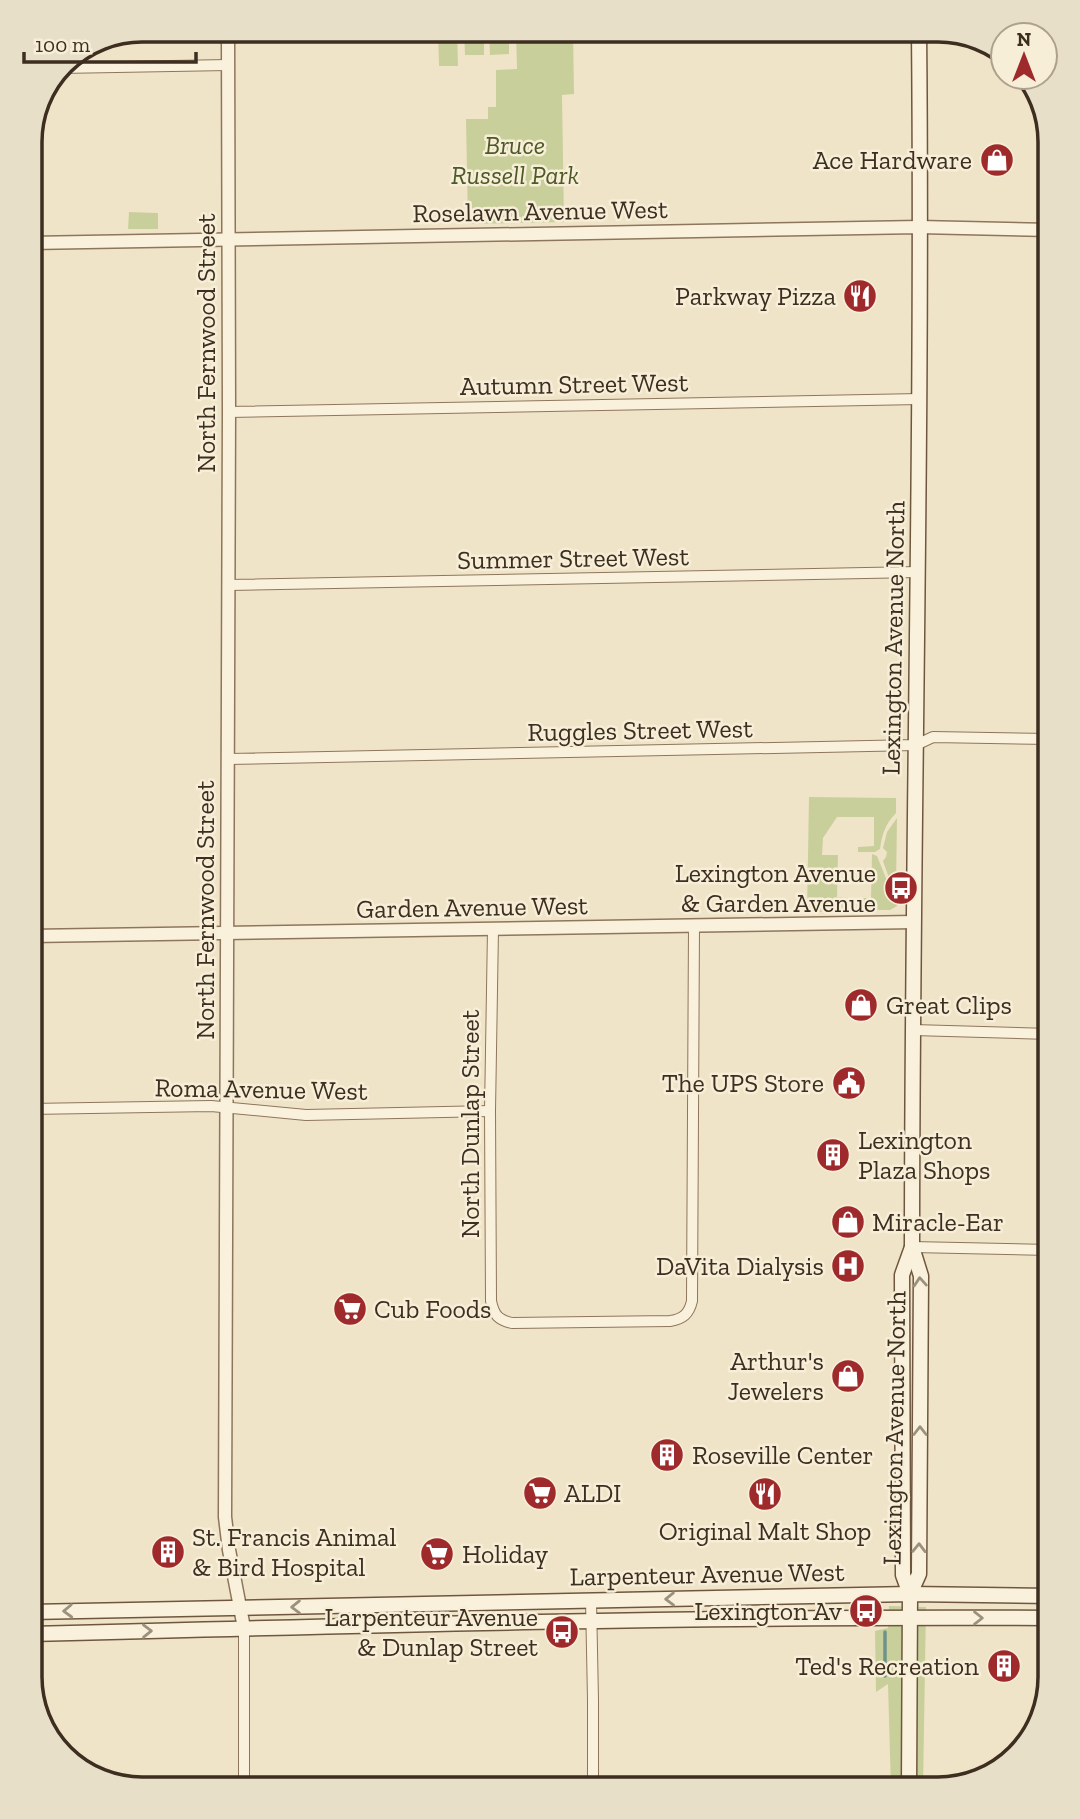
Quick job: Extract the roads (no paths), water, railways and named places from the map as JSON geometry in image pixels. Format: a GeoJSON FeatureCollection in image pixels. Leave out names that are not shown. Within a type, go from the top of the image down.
{"type":"FeatureCollection","features":[{"type":"Feature","properties":{"kind":"main road","name":"Lexington Avenue North"},"geometry":{"type":"LineString","coordinates":[[909,1777],[910,1594],[903,1575],[902,1275],[912,1247],[920,399],[919,42]]}},
{"type":"Feature","properties":{"kind":"main road","name":"Larpenteur Avenue West"},"geometry":{"type":"LineString","coordinates":[[42,1612],[910,1594],[1038,1596]]}},
{"type":"Feature","properties":{"kind":"main road","name":"Larpenteur Avenue West"},"geometry":{"type":"LineString","coordinates":[[42,1634],[592,1622],[1038,1618]]}},
{"type":"Feature","properties":{"kind":"street","name":"North Fernwood Street"},"geometry":{"type":"LineString","coordinates":[[228,42],[229,586],[225,1517],[244,1628],[244,1777]]}},
{"type":"Feature","properties":{"kind":"street"},"geometry":{"type":"LineString","coordinates":[[75,68],[228,65]]}},
{"type":"Feature","properties":{"kind":"street","name":"Roselawn Avenue West"},"geometry":{"type":"LineString","coordinates":[[42,243],[919,227],[1038,230]]}},
{"type":"Feature","properties":{"kind":"street","name":"Autumn Street West"},"geometry":{"type":"LineString","coordinates":[[229,412],[920,399]]}},
{"type":"Feature","properties":{"kind":"street","name":"Summer Street West"},"geometry":{"type":"LineString","coordinates":[[229,586],[918,572]]}},
{"type":"Feature","properties":{"kind":"street","name":"Ruggles Street West"},"geometry":{"type":"LineString","coordinates":[[228,759],[916,745],[933,737],[1038,739]]}},
{"type":"Feature","properties":{"kind":"street","name":"Garden Avenue West"},"geometry":{"type":"LineString","coordinates":[[42,936],[914,922]]}},
{"type":"Feature","properties":{"kind":"street","name":"North Dunlap Street"},"geometry":{"type":"LineString","coordinates":[[493,929],[491,1301],[498,1318],[512,1324],[670,1321],[679,1320],[691,1309],[694,926]]}},
{"type":"Feature","properties":{"kind":"street"},"geometry":{"type":"LineString","coordinates":[[913,1030],[1038,1034]]}},
{"type":"Feature","properties":{"kind":"street","name":"Roma Avenue West"},"geometry":{"type":"LineString","coordinates":[[42,1109],[227,1106],[306,1115],[490,1111]]}},
{"type":"Feature","properties":{"kind":"street"},"geometry":{"type":"LineString","coordinates":[[912,1247],[1038,1250]]}},
{"type":"Feature","properties":{"kind":"street"},"geometry":{"type":"LineString","coordinates":[[591,1600],[595,1777]]}},
{"type":"Feature","properties":{"kind":"waterway"},"geometry":{"type":"LineString","coordinates":[[885,1632],[885,1676]]}},
{"type":"Feature","properties":{"kind":"place","name":"Ace Hardware"},"geometry":{"type":"Point","coordinates":[997,160]}},
{"type":"Feature","properties":{"kind":"place","name":"Parkway Pizza"},"geometry":{"type":"Point","coordinates":[860,296]}},
{"type":"Feature","properties":{"kind":"place","name":"Lexington Avenue & Garden Avenue"},"geometry":{"type":"Point","coordinates":[901,888]}},
{"type":"Feature","properties":{"kind":"place","name":"Great Clips"},"geometry":{"type":"Point","coordinates":[861,1005]}},
{"type":"Feature","properties":{"kind":"place","name":"The UPS Store"},"geometry":{"type":"Point","coordinates":[849,1083]}},
{"type":"Feature","properties":{"kind":"place","name":"Lexington Plaza Shops"},"geometry":{"type":"Point","coordinates":[833,1155]}},
{"type":"Feature","properties":{"kind":"place","name":"Miracle-Ear"},"geometry":{"type":"Point","coordinates":[848,1222]}},
{"type":"Feature","properties":{"kind":"place","name":"DaVita Dialysis"},"geometry":{"type":"Point","coordinates":[848,1266]}},
{"type":"Feature","properties":{"kind":"place","name":"Cub Foods"},"geometry":{"type":"Point","coordinates":[350,1309]}},
{"type":"Feature","properties":{"kind":"place","name":"Arthur's Jewelers"},"geometry":{"type":"Point","coordinates":[848,1376]}},
{"type":"Feature","properties":{"kind":"place","name":"Roseville Center"},"geometry":{"type":"Point","coordinates":[667,1455]}},
{"type":"Feature","properties":{"kind":"place","name":"ALDI"},"geometry":{"type":"Point","coordinates":[540,1493]}},
{"type":"Feature","properties":{"kind":"place","name":"Original Malt Shop"},"geometry":{"type":"Point","coordinates":[765,1494]}},
{"type":"Feature","properties":{"kind":"place","name":"St. Francis Animal & Bird Hospital"},"geometry":{"type":"Point","coordinates":[168,1552]}},
{"type":"Feature","properties":{"kind":"place","name":"Holiday"},"geometry":{"type":"Point","coordinates":[437,1554]}},
{"type":"Feature","properties":{"kind":"place","name":"Lexington Av"},"geometry":{"type":"Point","coordinates":[866,1611]}},
{"type":"Feature","properties":{"kind":"place","name":"Larpenteur Avenue & Dunlap Street"},"geometry":{"type":"Point","coordinates":[562,1632]}},
{"type":"Feature","properties":{"kind":"place","name":"Ted's Recreation"},"geometry":{"type":"Point","coordinates":[1004,1666]}},
{"type":"Feature","properties":{"kind":"park label","name":"Bruce Russell Park"},"geometry":{"type":"Point","coordinates":[515,160]}}]}
